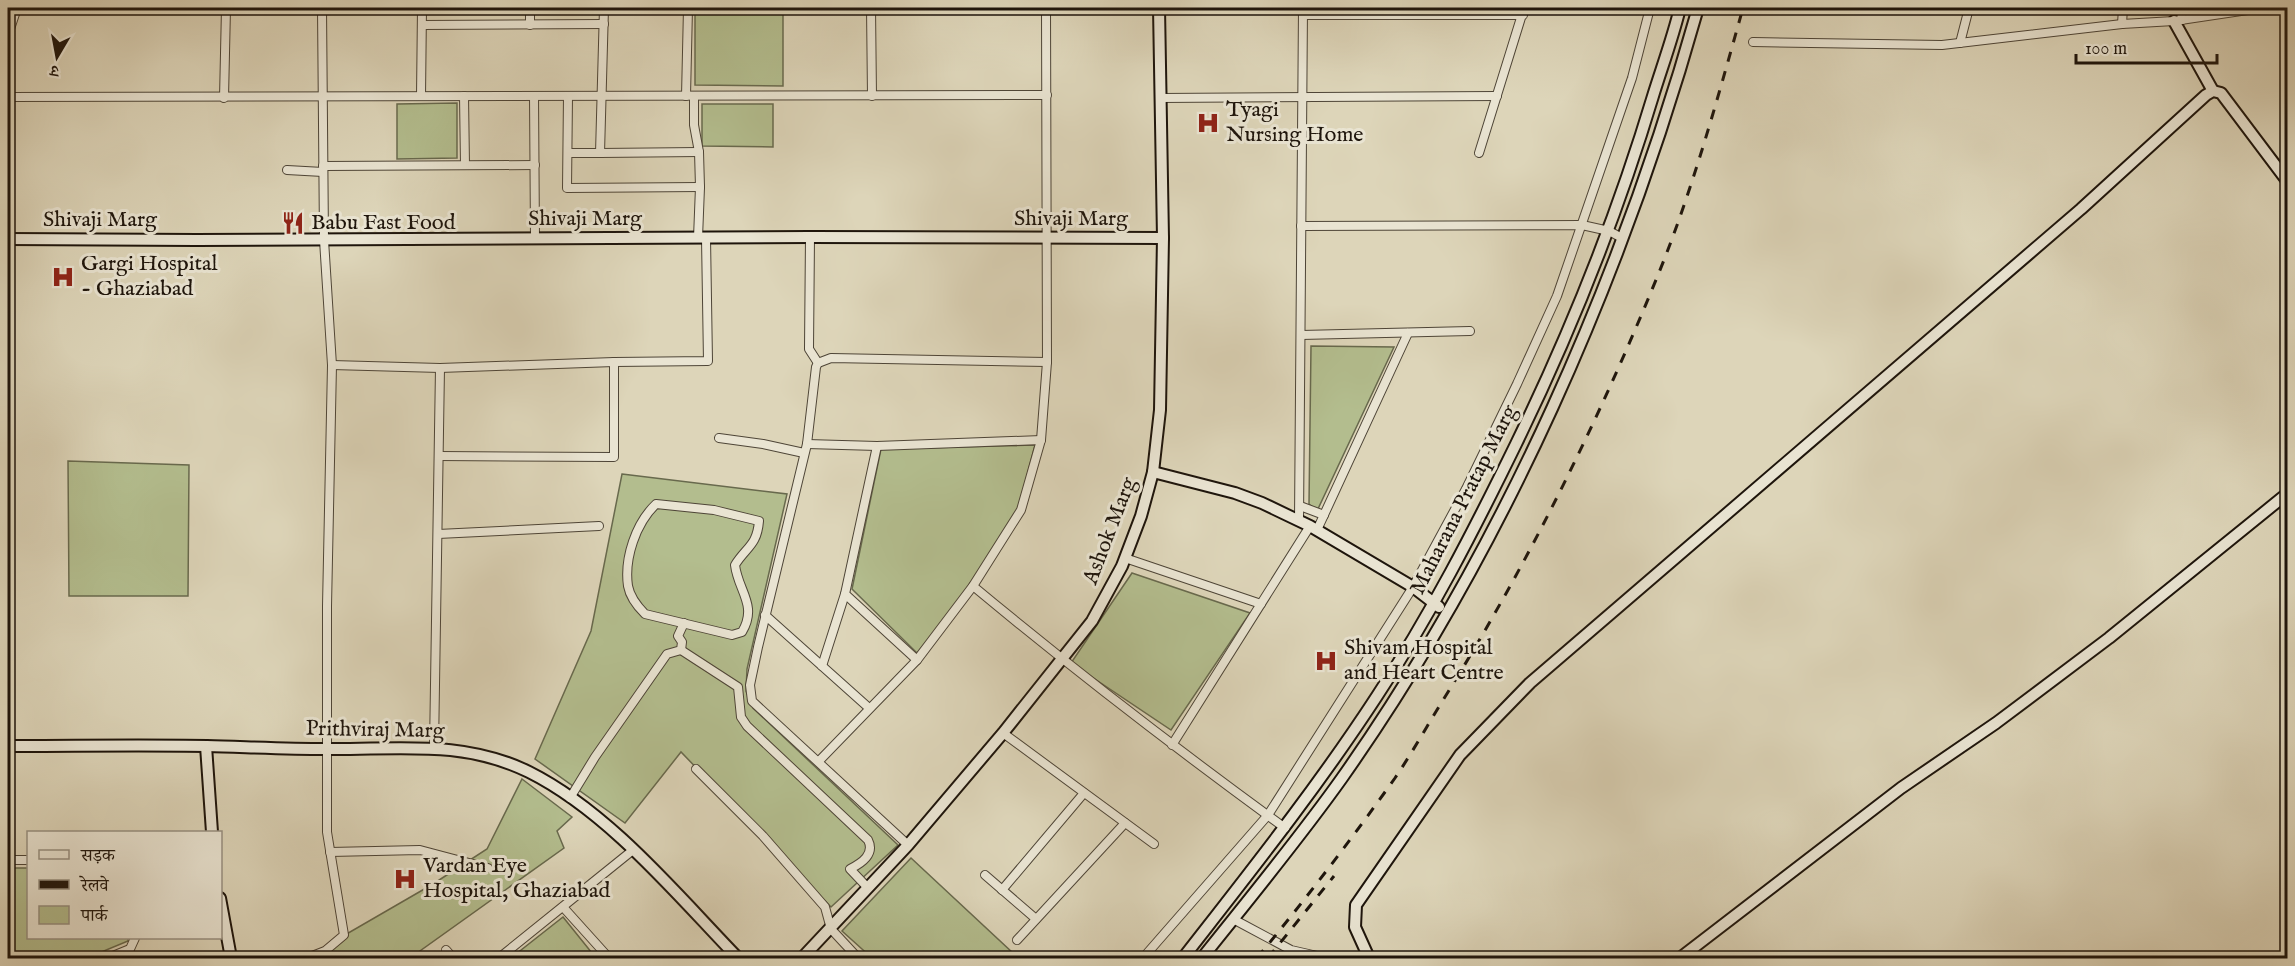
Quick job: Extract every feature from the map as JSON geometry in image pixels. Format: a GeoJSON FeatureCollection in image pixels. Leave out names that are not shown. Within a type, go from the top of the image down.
{"type":"FeatureCollection","features":[{"type":"Feature","properties":{"kind":"street"},"geometry":{"type":"LineString","coordinates":[[8,35],[17,9],[226,8],[224,98]]}},
{"type":"Feature","properties":{"kind":"street"},"geometry":{"type":"LineString","coordinates":[[308,958],[325,951],[344,935],[327,832],[326,749],[332,365],[324,240],[322,8]]}},
{"type":"Feature","properties":{"kind":"street"},"geometry":{"type":"LineString","coordinates":[[421,96],[422,8]]}},
{"type":"Feature","properties":{"kind":"street"},"geometry":{"type":"LineString","coordinates":[[530,8],[530,25]]}},
{"type":"Feature","properties":{"kind":"street"},"geometry":{"type":"LineString","coordinates":[[600,153],[604,8]]}},
{"type":"Feature","properties":{"kind":"street"},"geometry":{"type":"LineString","coordinates":[[332,365],[440,368],[708,361],[699,152],[695,139],[690,96],[688,8]]}},
{"type":"Feature","properties":{"kind":"street"},"geometry":{"type":"LineString","coordinates":[[871,8],[872,96]]}},
{"type":"Feature","properties":{"kind":"street"},"geometry":{"type":"LineString","coordinates":[[819,761],[868,708],[918,660],[973,586],[1021,510],[1041,440],[1047,362],[1046,8]]}},
{"type":"Feature","properties":{"kind":"street","name":"Ashok Marg"},"geometry":{"type":"LineString","coordinates":[[802,958],[908,844],[1003,733],[1092,621],[1125,558],[1141,516],[1153,472],[1160,410],[1163,238],[1159,8]]}},
{"type":"Feature","properties":{"kind":"street"},"geometry":{"type":"LineString","coordinates":[[1143,958],[1268,815],[1413,587],[1466,489],[1557,296],[1632,78],[1650,8]]}},
{"type":"Feature","properties":{"kind":"street","name":"Maharana Pratap Marg"},"geometry":{"type":"LineString","coordinates":[[1183,958],[1285,828],[1379,694],[1433,603],[1485,508],[1573,321],[1609,231],[1642,135],[1680,8]]}},
{"type":"Feature","properties":{"kind":"street","name":"Maharana Pratap Marg"},"geometry":{"type":"LineString","coordinates":[[1202,958],[1294,843],[1343,776],[1393,701],[1447,612],[1499,517],[1550,415],[1589,328],[1656,143],[1698,8]]}},
{"type":"Feature","properties":{"kind":"street"},"geometry":{"type":"LineString","coordinates":[[1960,43],[1969,8]]}},
{"type":"Feature","properties":{"kind":"street"},"geometry":{"type":"LineString","coordinates":[[2122,8],[2122,24]]}},
{"type":"Feature","properties":{"kind":"street"},"geometry":{"type":"LineString","coordinates":[[2181,8],[2178,21],[2213,91]]}},
{"type":"Feature","properties":{"kind":"street"},"geometry":{"type":"LineString","coordinates":[[1753,42],[1942,45],[2122,24],[2178,21],[2261,8]]}},
{"type":"Feature","properties":{"kind":"street"},"geometry":{"type":"LineString","coordinates":[[1309,526],[1299,506],[1303,11],[1524,11],[1479,153]]}},
{"type":"Feature","properties":{"kind":"street"},"geometry":{"type":"LineString","coordinates":[[422,25],[604,24]]}},
{"type":"Feature","properties":{"kind":"street"},"geometry":{"type":"LineString","coordinates":[[1369,958],[1355,927],[1356,905],[1460,755],[1530,683],[2081,209],[2206,95],[2213,91],[2221,93],[2288,182]]}},
{"type":"Feature","properties":{"kind":"street"},"geometry":{"type":"LineString","coordinates":[[8,97],[1047,95]]}},
{"type":"Feature","properties":{"kind":"street"},"geometry":{"type":"LineString","coordinates":[[464,96],[465,165]]}},
{"type":"Feature","properties":{"kind":"street"},"geometry":{"type":"LineString","coordinates":[[534,96],[535,239]]}},
{"type":"Feature","properties":{"kind":"street"},"geometry":{"type":"LineString","coordinates":[[568,96],[567,188],[700,187]]}},
{"type":"Feature","properties":{"kind":"street"},"geometry":{"type":"LineString","coordinates":[[1161,98],[1497,96]]}},
{"type":"Feature","properties":{"kind":"street"},"geometry":{"type":"LineString","coordinates":[[568,153],[699,152]]}},
{"type":"Feature","properties":{"kind":"street"},"geometry":{"type":"LineString","coordinates":[[287,170],[535,165]]}},
{"type":"Feature","properties":{"kind":"street"},"geometry":{"type":"LineString","coordinates":[[1301,226],[1582,225],[1609,231],[1622,238]]}},
{"type":"Feature","properties":{"kind":"street"},"geometry":{"type":"LineString","coordinates":[[810,237],[809,349],[818,363]]}},
{"type":"Feature","properties":{"kind":"street","name":"Shivaji Marg"},"geometry":{"type":"LineString","coordinates":[[8,239],[1163,238]]}},
{"type":"Feature","properties":{"kind":"street"},"geometry":{"type":"LineString","coordinates":[[1301,335],[1470,331]]}},
{"type":"Feature","properties":{"kind":"street"},"geometry":{"type":"LineString","coordinates":[[1172,745],[1309,526],[1324,515],[1408,333]]}},
{"type":"Feature","properties":{"kind":"street"},"geometry":{"type":"LineString","coordinates":[[908,844],[753,701],[750,685],[807,444],[815,371],[818,363],[831,358],[1047,362]]}},
{"type":"Feature","properties":{"kind":"street"},"geometry":{"type":"LineString","coordinates":[[440,456],[614,457],[614,362]]}},
{"type":"Feature","properties":{"kind":"street"},"geometry":{"type":"LineString","coordinates":[[434,748],[440,368]]}},
{"type":"Feature","properties":{"kind":"street"},"geometry":{"type":"LineString","coordinates":[[718,438],[763,444],[804,453]]}},
{"type":"Feature","properties":{"kind":"street"},"geometry":{"type":"LineString","coordinates":[[807,444],[878,446],[1041,440]]}},
{"type":"Feature","properties":{"kind":"street"},"geometry":{"type":"LineString","coordinates":[[822,666],[845,594],[878,446]]}},
{"type":"Feature","properties":{"kind":"street"},"geometry":{"type":"LineString","coordinates":[[1153,472],[1235,493],[1309,526],[1413,587],[1447,612]]}},
{"type":"Feature","properties":{"kind":"street"},"geometry":{"type":"LineString","coordinates":[[1680,958],[1902,788],[1996,723],[2109,638],[2288,493]]}},
{"type":"Feature","properties":{"kind":"street"},"geometry":{"type":"LineString","coordinates":[[656,504],[714,510],[759,521],[758,533],[752,546],[735,565],[748,602],[748,622],[742,632],[732,635],[684,623],[645,614],[635,604],[628,587],[628,556],[645,514],[656,504]]}},
{"type":"Feature","properties":{"kind":"street"},"geometry":{"type":"LineString","coordinates":[[1299,506],[1324,515]]}},
{"type":"Feature","properties":{"kind":"street"},"geometry":{"type":"LineString","coordinates":[[438,534],[599,526]]}},
{"type":"Feature","properties":{"kind":"street"},"geometry":{"type":"LineString","coordinates":[[1125,558],[1261,604]]}},
{"type":"Feature","properties":{"kind":"street"},"geometry":{"type":"LineString","coordinates":[[973,586],[1061,660],[1285,828]]}},
{"type":"Feature","properties":{"kind":"street"},"geometry":{"type":"LineString","coordinates":[[845,594],[918,660]]}},
{"type":"Feature","properties":{"kind":"street"},"geometry":{"type":"LineString","coordinates":[[765,615],[868,708]]}},
{"type":"Feature","properties":{"kind":"street"},"geometry":{"type":"LineString","coordinates":[[681,651],[682,642],[678,636],[684,623]]}},
{"type":"Feature","properties":{"kind":"street"},"geometry":{"type":"LineString","coordinates":[[570,798],[595,757],[667,654],[681,651],[738,687],[741,717],[747,726],[868,840],[869,855],[862,863],[850,869],[868,888]]}},
{"type":"Feature","properties":{"kind":"street"},"geometry":{"type":"LineString","coordinates":[[1003,733],[1154,844]]}},
{"type":"Feature","properties":{"kind":"street","name":"Prithviraj Marg"},"geometry":{"type":"LineString","coordinates":[[8,746],[434,748],[475,754],[508,763],[532,774],[602,821],[738,958]]}},
{"type":"Feature","properties":{"kind":"street"},"geometry":{"type":"LineString","coordinates":[[206,746],[212,831]]}},
{"type":"Feature","properties":{"kind":"street"},"geometry":{"type":"LineString","coordinates":[[696,770],[763,836],[825,907],[831,929],[858,958]]}},
{"type":"Feature","properties":{"kind":"street"},"geometry":{"type":"LineString","coordinates":[[1002,890],[1084,793]]}},
{"type":"Feature","properties":{"kind":"street"},"geometry":{"type":"LineString","coordinates":[[1017,940],[1125,823]]}},
{"type":"Feature","properties":{"kind":"street"},"geometry":{"type":"LineString","coordinates":[[330,852],[420,850],[488,868]]}},
{"type":"Feature","properties":{"kind":"street"},"geometry":{"type":"LineString","coordinates":[[499,958],[633,850]]}},
{"type":"Feature","properties":{"kind":"street"},"geometry":{"type":"LineString","coordinates":[[8,860],[27,860]]}},
{"type":"Feature","properties":{"kind":"street"},"geometry":{"type":"LineString","coordinates":[[985,875],[1036,919]]}},
{"type":"Feature","properties":{"kind":"street"},"geometry":{"type":"LineString","coordinates":[[563,907],[609,958]]}},
{"type":"Feature","properties":{"kind":"street"},"geometry":{"type":"LineString","coordinates":[[222,909],[231,958]]}},
{"type":"Feature","properties":{"kind":"street"},"geometry":{"type":"LineString","coordinates":[[1233,919],[1291,950],[1326,958]]}},
{"type":"Feature","properties":{"kind":"street"},"geometry":{"type":"LineString","coordinates":[[108,958],[130,949],[135,939]]}},
{"type":"Feature","properties":{"kind":"street"},"geometry":{"type":"LineString","coordinates":[[447,950],[453,958]]}},
{"type":"Feature","properties":{"kind":"green space"},"geometry":{"type":"Polygon","coordinates":[[[695,8],[783,8],[783,86],[695,85],[695,8]]]}},
{"type":"Feature","properties":{"kind":"green space"},"geometry":{"type":"Polygon","coordinates":[[[1384,8],[1519,8],[1518,12],[1384,10],[1384,8]]]}},
{"type":"Feature","properties":{"kind":"green space"},"geometry":{"type":"Polygon","coordinates":[[[457,103],[457,158],[397,159],[397,104],[457,103]]]}},
{"type":"Feature","properties":{"kind":"green space"},"geometry":{"type":"Polygon","coordinates":[[[702,104],[773,104],[773,147],[702,146],[702,104]]]}},
{"type":"Feature","properties":{"kind":"green space"},"geometry":{"type":"Polygon","coordinates":[[[1311,346],[1394,347],[1317,511],[1309,504],[1311,346]]]}},
{"type":"Feature","properties":{"kind":"green space"},"geometry":{"type":"Polygon","coordinates":[[[1035,445],[1018,510],[970,591],[917,653],[852,589],[881,449],[1035,445]]]}},
{"type":"Feature","properties":{"kind":"green space"},"geometry":{"type":"Polygon","coordinates":[[[68,461],[189,465],[188,596],[69,596],[68,461]]]}},
{"type":"Feature","properties":{"kind":"green space"},"geometry":{"type":"Polygon","coordinates":[[[622,474],[787,494],[747,669],[746,691],[753,708],[898,845],[831,907],[681,752],[625,823],[535,759],[591,631],[622,474]]]}},
{"type":"Feature","properties":{"kind":"green space"},"geometry":{"type":"Polygon","coordinates":[[[1132,573],[1250,613],[1171,730],[1071,663],[1132,573]]]}},
{"type":"Feature","properties":{"kind":"green space"},"geometry":{"type":"Polygon","coordinates":[[[522,779],[572,817],[557,831],[564,848],[410,958],[305,958],[433,884],[487,849],[522,779]]]}},
{"type":"Feature","properties":{"kind":"green space"},"geometry":{"type":"Polygon","coordinates":[[[911,858],[1014,954],[1009,958],[872,958],[842,931],[911,858]]]}},
{"type":"Feature","properties":{"kind":"green space"},"geometry":{"type":"Polygon","coordinates":[[[8,868],[27,868],[27,939],[128,939],[128,941],[87,958],[8,958],[8,868]]]}},
{"type":"Feature","properties":{"kind":"green space"},"geometry":{"type":"Polygon","coordinates":[[[563,917],[596,958],[511,958],[563,917]]]}},
{"type":"Feature","properties":{"kind":"railway"},"geometry":{"type":"LineString","coordinates":[[1257,958],[1328,870],[1401,769],[1504,598],[1560,492],[1611,385],[1671,242],[1704,143],[1743,8]]}},
{"type":"Feature","properties":{"kind":"railway"},"geometry":{"type":"LineString","coordinates":[[1268,958],[1334,876]]}},
{"type":"Feature","properties":{"kind":"place","name":"Tyagi Nursing Home"},"geometry":{"type":"Point","coordinates":[1208,123]}},
{"type":"Feature","properties":{"kind":"place","name":"Babu Fast Food"},"geometry":{"type":"Point","coordinates":[293,223]}},
{"type":"Feature","properties":{"kind":"place","name":"Gargi Hospital - Ghaziabad"},"geometry":{"type":"Point","coordinates":[63,277]}},
{"type":"Feature","properties":{"kind":"place","name":"Shivam Hospital and Heart Centre"},"geometry":{"type":"Point","coordinates":[1326,661]}},
{"type":"Feature","properties":{"kind":"place","name":"Vardan Eye Hospital, Ghaziabad"},"geometry":{"type":"Point","coordinates":[405,879]}}]}
